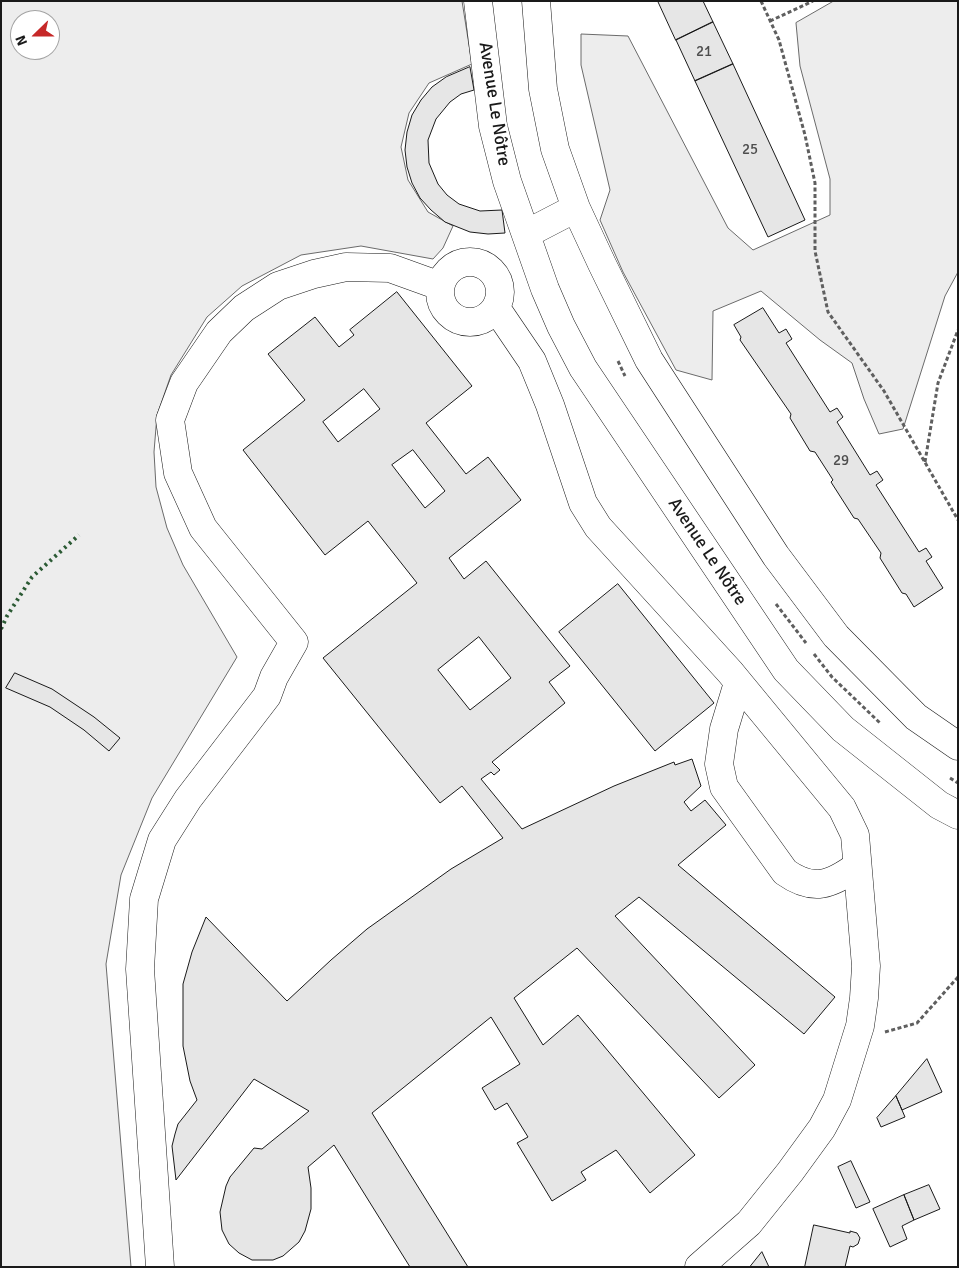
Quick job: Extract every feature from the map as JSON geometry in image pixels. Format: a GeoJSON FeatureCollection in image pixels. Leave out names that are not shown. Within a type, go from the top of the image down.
{"type":"FeatureCollection","features":[{"type":"Feature","properties":{"kind":"street","name":"Avenue Le Nôtre"},"geometry":{"type":"LineString","coordinates":[[478,1],[493,126],[507,181],[545,289],[561,326],[583,368],[786,670],[843,729],[939,805],[958,815]]}},
{"type":"Feature","properties":{"kind":"street"},"geometry":{"type":"LineString","coordinates":[[536,1],[543,90],[555,149],[576,208],[648,360],[776,556],[836,636],[916,717],[958,746]]}},
{"type":"Feature","properties":{"kind":"street"},"geometry":{"type":"LineString","coordinates":[[526,234],[576,208]]}},
{"type":"Feature","properties":{"kind":"street"},"geometry":{"type":"LineString","coordinates":[[471,261],[481,263],[497,277],[501,287],[500,298],[491,315],[482,320],[464,322],[455,318],[442,304],[440,286],[444,276],[451,268],[460,263],[471,261]]}},
{"type":"Feature","properties":{"kind":"street"},"geometry":{"type":"LineString","coordinates":[[160,1267],[140,969],[144,899],[162,840],[188,799],[267,696],[274,677],[294,642],[203,528],[178,473],[170,420],[184,382],[219,332],[244,308],[278,286],[314,274],[346,267],[390,268],[440,286]]}},
{"type":"Feature","properties":{"kind":"street"},"geometry":{"type":"LineString","coordinates":[[496,308],[532,361],[550,405],[583,503],[598,526],[738,682],[842,808],[855,835],[866,966],[864,998],[860,1026],[837,1100],[822,1128],[749,1223],[699,1267]]}},
{"type":"Feature","properties":{"kind":"street"},"geometry":{"type":"LineString","coordinates":[[738,682],[724,729],[719,764],[724,787],[785,872],[796,880],[810,884],[828,884],[841,878],[857,866]]}},
{"type":"Feature","properties":{"kind":"path"},"geometry":{"type":"LineString","coordinates":[[761,1],[778,40],[815,183],[815,251],[828,312],[884,391],[958,520]]}},
{"type":"Feature","properties":{"kind":"path"},"geometry":{"type":"LineString","coordinates":[[770,21],[813,1]]}},
{"type":"Feature","properties":{"kind":"path"},"geometry":{"type":"LineString","coordinates":[[925,463],[938,384],[958,330]]}},
{"type":"Feature","properties":{"kind":"path"},"geometry":{"type":"LineString","coordinates":[[860,1026],[884,1032],[917,1023],[958,977]]}},
{"type":"Feature","properties":{"kind":"shaded area"},"geometry":{"type":"Polygon","coordinates":[[[1,1],[462,1],[472,64],[429,83],[409,113],[401,147],[408,180],[428,212],[453,226],[443,248],[433,259],[361,246],[301,255],[242,286],[207,317],[171,375],[157,415],[154,452],[156,487],[167,528],[183,565],[237,657],[152,798],[121,875],[106,964],[131,1267],[1,1267],[1,1]]]}},
{"type":"Feature","properties":{"kind":"shaded area"},"geometry":{"type":"Polygon","coordinates":[[[834,1],[958,1],[958,272],[945,296],[903,429],[879,434],[864,399],[852,363],[820,340],[761,291],[713,311],[712,380],[676,370],[623,272],[600,220],[610,190],[581,65],[581,34],[628,36],[728,228],[753,250],[830,215],[830,179],[800,66],[796,23],[834,1]]]}},
{"type":"Feature","properties":{"kind":"building"},"geometry":{"type":"Polygon","coordinates":[[[658,1],[703,1],[713,22],[676,40],[658,1]]]}},
{"type":"Feature","properties":{"kind":"building"},"geometry":{"type":"Polygon","coordinates":[[[713,22],[733,64],[695,81],[676,40],[713,22]]]}},
{"type":"Feature","properties":{"kind":"building"},"geometry":{"type":"Polygon","coordinates":[[[733,64],[805,220],[768,237],[695,81],[733,64]]]}},
{"type":"Feature","properties":{"kind":"building"},"geometry":{"type":"Polygon","coordinates":[[[470,67],[474,90],[461,94],[450,102],[436,119],[428,140],[429,163],[438,184],[447,195],[459,204],[480,211],[502,210],[505,233],[470,232],[445,222],[420,198],[412,183],[407,167],[405,150],[407,132],[412,115],[421,100],[432,87],[446,77],[470,67]]]}},
{"type":"Feature","properties":{"kind":"building"},"geometry":{"type":"Polygon","coordinates":[[[397,292],[472,386],[426,423],[466,474],[488,457],[521,500],[449,558],[464,579],[486,561],[570,666],[549,682],[565,703],[492,762],[500,770],[494,775],[491,772],[481,779],[522,829],[614,786],[674,762],[675,765],[692,759],[701,786],[684,802],[691,811],[705,800],[726,825],[678,865],[835,997],[804,1034],[639,897],[615,916],[755,1065],[719,1098],[577,948],[514,998],[543,1045],[578,1015],[695,1155],[650,1193],[616,1150],[581,1172],[586,1180],[552,1201],[517,1143],[528,1137],[507,1103],[495,1110],[482,1088],[520,1064],[491,1017],[372,1113],[468,1267],[410,1267],[334,1145],[308,1167],[311,1209],[305,1231],[299,1242],[283,1256],[273,1260],[252,1260],[239,1253],[229,1244],[222,1230],[220,1212],[230,1177],[254,1148],[262,1149],[309,1111],[254,1079],[176,1180],[172,1146],[175,1134],[178,1124],[197,1100],[190,1081],[183,1046],[183,984],[192,952],[206,917],[287,1001],[367,929],[451,869],[503,838],[462,786],[440,803],[323,658],[417,583],[368,521],[325,555],[243,450],[305,400],[268,354],[315,317],[339,347],[354,335],[350,330],[397,292]],[[364,389],[323,422],[338,442],[380,409],[364,389]],[[413,450],[392,465],[425,508],[445,491],[413,450]],[[479,637],[438,670],[470,710],[511,678],[479,637]]]}},
{"type":"Feature","properties":{"kind":"building"},"geometry":{"type":"Polygon","coordinates":[[[763,308],[779,333],[786,329],[792,339],[786,343],[830,412],[837,408],[843,417],[837,422],[870,475],[877,471],[883,480],[876,485],[919,552],[926,548],[932,557],[926,561],[943,588],[914,607],[906,594],[902,593],[880,558],[881,553],[858,519],[854,518],[831,482],[833,480],[815,452],[810,451],[790,418],[791,414],[740,340],[741,337],[734,325],[763,308]]]}},
{"type":"Feature","properties":{"kind":"building"},"geometry":{"type":"Polygon","coordinates":[[[618,584],[714,703],[655,751],[559,632],[618,584]]]}},
{"type":"Feature","properties":{"kind":"building"},"geometry":{"type":"Polygon","coordinates":[[[15,673],[52,689],[94,717],[120,738],[109,751],[84,730],[50,707],[6,688],[15,673]]]}},
{"type":"Feature","properties":{"kind":"building"},"geometry":{"type":"Polygon","coordinates":[[[927,1059],[942,1092],[902,1110],[896,1096],[927,1059]]]}},
{"type":"Feature","properties":{"kind":"building"},"geometry":{"type":"Polygon","coordinates":[[[896,1096],[905,1117],[881,1127],[877,1118],[896,1096]]]}},
{"type":"Feature","properties":{"kind":"building"},"geometry":{"type":"Polygon","coordinates":[[[851,1161],[870,1202],[856,1208],[838,1167],[851,1161]]]}},
{"type":"Feature","properties":{"kind":"building"},"geometry":{"type":"Polygon","coordinates":[[[929,1185],[940,1209],[914,1220],[904,1195],[929,1185]]]}},
{"type":"Feature","properties":{"kind":"building"},"geometry":{"type":"Polygon","coordinates":[[[904,1195],[914,1220],[902,1226],[907,1239],[890,1247],[873,1209],[904,1195]]]}},
{"type":"Feature","properties":{"kind":"building"},"geometry":{"type":"Polygon","coordinates":[[[814,1225],[857,1233],[860,1238],[858,1244],[853,1247],[850,1246],[845,1267],[805,1267],[814,1225]]]}},
{"type":"Feature","properties":{"kind":"building"},"geometry":{"type":"Polygon","coordinates":[[[762,1252],[769,1267],[750,1267],[762,1252]]]}},
{"type":"Feature","properties":{"kind":"hedge"},"geometry":{"type":"LineString","coordinates":[[1,629],[7,616],[32,577],[79,535]]}}]}
